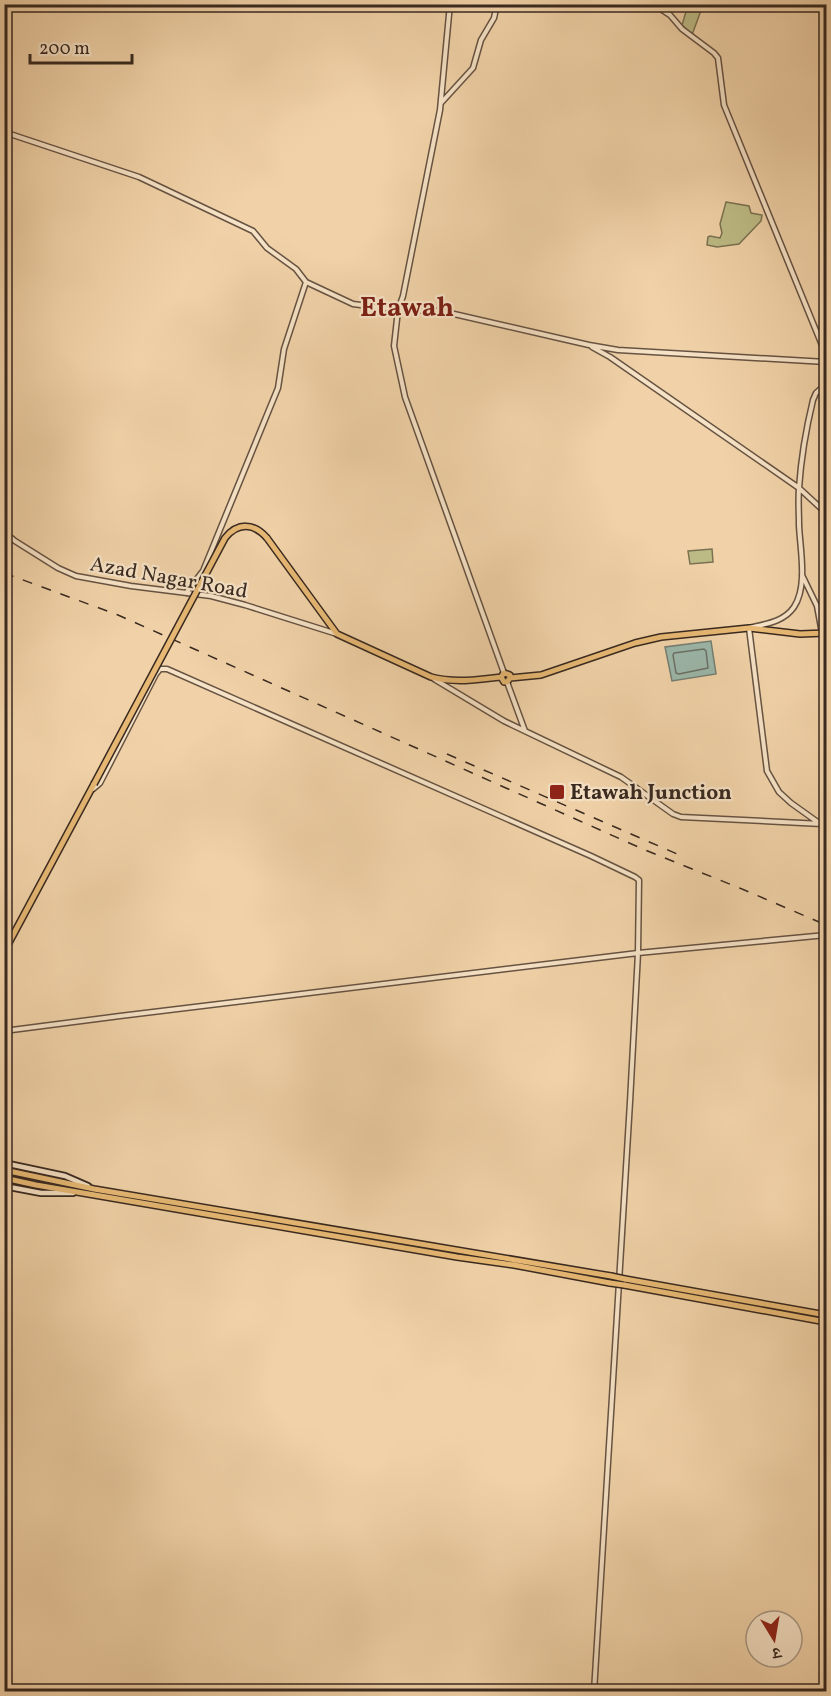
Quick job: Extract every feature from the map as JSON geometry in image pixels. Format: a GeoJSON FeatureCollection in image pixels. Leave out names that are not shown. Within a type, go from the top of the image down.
{"type":"FeatureCollection","features":[{"type":"Feature","properties":{"kind":"main road"},"geometry":{"type":"LineString","coordinates":[[4,952],[225,538],[236,528],[244,526],[260,530],[337,634],[431,677],[445,681],[510,675],[509,680],[541,675],[634,643],[661,637],[749,628],[800,634],[824,633]]}},
{"type":"Feature","properties":{"kind":"main road"},"geometry":{"type":"LineString","coordinates":[[4,1163],[65,1176],[94,1189]]}},
{"type":"Feature","properties":{"kind":"main road"},"geometry":{"type":"LineString","coordinates":[[4,1170],[279,1224],[610,1283],[625,1282],[826,1316]]}},
{"type":"Feature","properties":{"kind":"main road"},"geometry":{"type":"LineString","coordinates":[[4,1178],[79,1193],[265,1221]]}},
{"type":"Feature","properties":{"kind":"main road"},"geometry":{"type":"LineString","coordinates":[[4,1186],[41,1193],[79,1193]]}},
{"type":"Feature","properties":{"kind":"main road"},"geometry":{"type":"LineString","coordinates":[[279,1224],[611,1276],[625,1282],[826,1322]]}},
{"type":"Feature","properties":{"kind":"street"},"geometry":{"type":"LineString","coordinates":[[450,4],[440,114],[403,296],[398,310],[394,346],[405,397],[503,675]]}},
{"type":"Feature","properties":{"kind":"street"},"geometry":{"type":"LineString","coordinates":[[440,104],[473,68],[481,40],[494,18],[497,4]]}},
{"type":"Feature","properties":{"kind":"street"},"geometry":{"type":"LineString","coordinates":[[653,4],[670,15],[682,29],[714,53],[718,61],[723,99],[826,355]]}},
{"type":"Feature","properties":{"kind":"street"},"geometry":{"type":"LineString","coordinates":[[4,132],[139,177],[253,231],[267,249],[296,270],[306,282],[353,304],[398,310],[444,311],[589,345],[627,351],[826,362]]}},
{"type":"Feature","properties":{"kind":"street"},"geometry":{"type":"LineString","coordinates":[[186,593],[203,571],[279,388],[284,349],[306,282]]}},
{"type":"Feature","properties":{"kind":"street"},"geometry":{"type":"LineString","coordinates":[[589,345],[610,357],[799,488],[826,513]]}},
{"type":"Feature","properties":{"kind":"street"},"geometry":{"type":"LineString","coordinates":[[825,826],[778,792],[766,771],[749,628],[774,622],[788,615],[797,601],[802,575],[799,488],[813,400],[816,393],[826,384]]}},
{"type":"Feature","properties":{"kind":"street","name":"Azad Nagar Road"},"geometry":{"type":"LineString","coordinates":[[4,532],[58,568],[76,576],[131,586],[211,596],[244,604],[337,634]]}},
{"type":"Feature","properties":{"kind":"street"},"geometry":{"type":"LineString","coordinates":[[802,575],[817,606],[824,633]]}},
{"type":"Feature","properties":{"kind":"street"},"geometry":{"type":"LineString","coordinates":[[89,792],[99,783],[156,674],[160,669],[167,669],[638,878],[640,883],[638,953],[594,1692]]}},
{"type":"Feature","properties":{"kind":"street"},"geometry":{"type":"LineString","coordinates":[[431,677],[504,721],[621,777],[673,814],[681,817],[825,826]]}},
{"type":"Feature","properties":{"kind":"street"},"geometry":{"type":"LineString","coordinates":[[509,680],[525,731]]}},
{"type":"Feature","properties":{"kind":"street"},"geometry":{"type":"LineString","coordinates":[[4,1031],[638,953],[826,935]]}},
{"type":"Feature","properties":{"kind":"shaded area"},"geometry":{"type":"Polygon","coordinates":[[[688,5],[703,5],[692,35],[682,25],[688,5]]]}},
{"type":"Feature","properties":{"kind":"shaded area"},"geometry":{"type":"Polygon","coordinates":[[[726,202],[749,206],[751,213],[762,215],[761,221],[739,244],[717,247],[707,245],[708,237],[720,238],[722,233],[720,224],[726,202]]]}},
{"type":"Feature","properties":{"kind":"shaded area"},"geometry":{"type":"Polygon","coordinates":[[[712,549],[713,562],[690,564],[688,551],[712,549]]]}},
{"type":"Feature","properties":{"kind":"water"},"geometry":{"type":"Polygon","coordinates":[[[711,641],[716,674],[672,681],[665,647],[711,641]]]}},
{"type":"Feature","properties":{"kind":"railway"},"geometry":{"type":"LineString","coordinates":[[4,573],[118,615],[645,850],[826,925]]}},
{"type":"Feature","properties":{"kind":"railway"},"geometry":{"type":"LineString","coordinates":[[447,754],[684,857]]}},
{"type":"Feature","properties":{"kind":"place","name":"Etawah Junction"},"geometry":{"type":"Point","coordinates":[557,792]}},
{"type":"Feature","properties":{"kind":"district","name":"Etawah"},"geometry":{"type":"Point","coordinates":[407,307]}}]}
